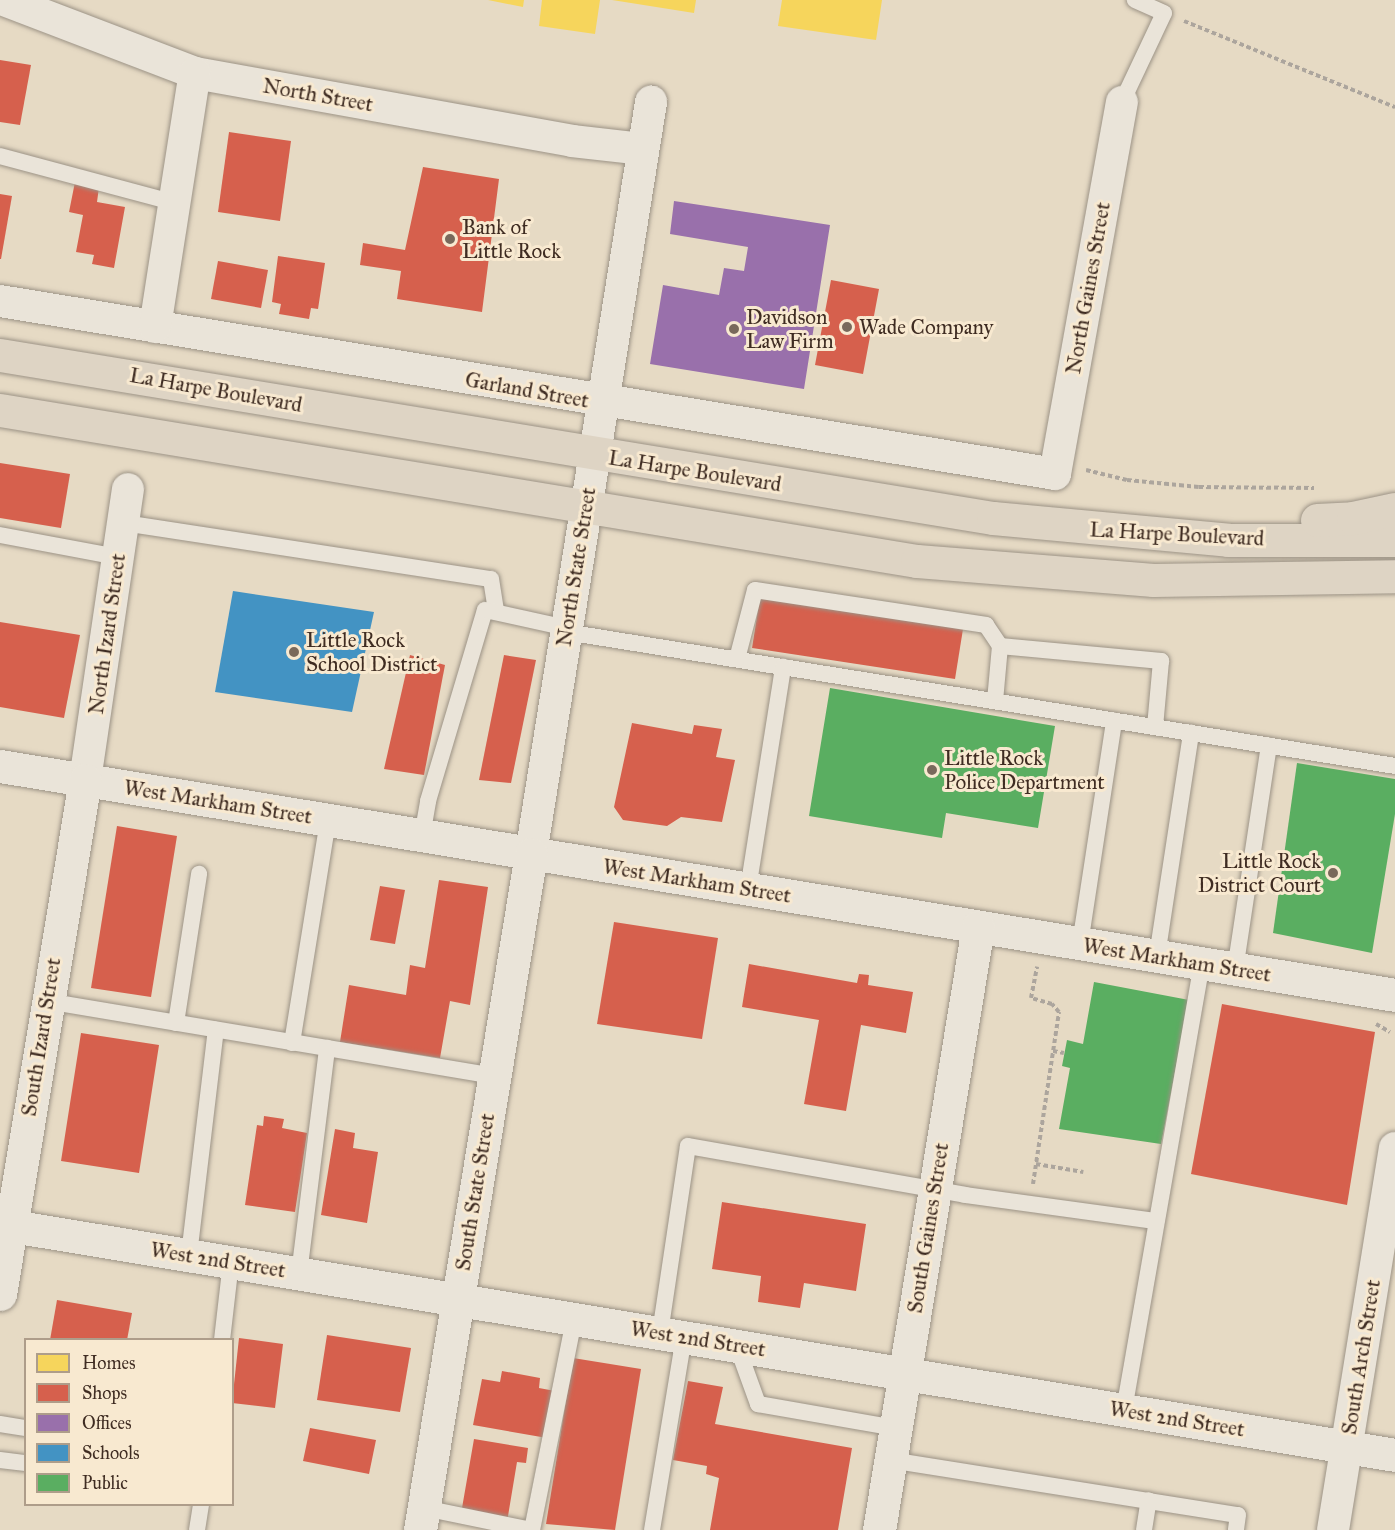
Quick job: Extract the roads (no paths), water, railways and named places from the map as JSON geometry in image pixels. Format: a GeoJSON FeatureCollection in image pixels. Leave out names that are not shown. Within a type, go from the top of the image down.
{"type":"FeatureCollection","features":[{"type":"Feature","properties":{"kind":"main road","name":"La Harpe Boulevard"},"geometry":{"type":"LineString","coordinates":[[0,355],[929,508],[1114,532],[1216,539],[1395,540]]}},
{"type":"Feature","properties":{"kind":"main road","name":"La Harpe Boulevard"},"geometry":{"type":"LineString","coordinates":[[0,410],[917,561],[1057,575],[1227,582],[1395,576]]}},
{"type":"Feature","properties":{"kind":"main road"},"geometry":{"type":"LineString","coordinates":[[929,508],[1353,518],[1395,509]]}},
{"type":"Feature","properties":{"kind":"street","name":"North Street"},"geometry":{"type":"LineString","coordinates":[[4,0],[195,73],[572,141],[642,149]]}},
{"type":"Feature","properties":{"kind":"street"},"geometry":{"type":"LineString","coordinates":[[155,327],[172,202],[195,73]]}},
{"type":"Feature","properties":{"kind":"street","name":"North State Street"},"geometry":{"type":"LineString","coordinates":[[531,854],[587,507],[601,402],[651,102]]}},
{"type":"Feature","properties":{"kind":"street","name":"North Gaines Street"},"geometry":{"type":"LineString","coordinates":[[1055,468],[1122,102]]}},
{"type":"Feature","properties":{"kind":"street","name":"Garland Street"},"geometry":{"type":"LineString","coordinates":[[0,301],[601,402],[1055,468]]}},
{"type":"Feature","properties":{"kind":"street","name":"North Izard Street"},"geometry":{"type":"LineString","coordinates":[[85,780],[128,489]]}},
{"type":"Feature","properties":{"kind":"street","name":"West Markham Street"},"geometry":{"type":"LineString","coordinates":[[0,766],[1395,995]]}},
{"type":"Feature","properties":{"kind":"street","name":"South Izard Street"},"geometry":{"type":"LineString","coordinates":[[0,1294],[6,1225],[85,780]]}},
{"type":"Feature","properties":{"kind":"street","name":"South State Street"},"geometry":{"type":"LineString","coordinates":[[423,1524],[531,854]]}},
{"type":"Feature","properties":{"kind":"street","name":"South Gaines Street"},"geometry":{"type":"LineString","coordinates":[[879,1530],[978,927]]}},
{"type":"Feature","properties":{"kind":"street","name":"South Arch Street"},"geometry":{"type":"LineString","coordinates":[[1333,1530],[1347,1447],[1387,1253],[1395,1148]]}},
{"type":"Feature","properties":{"kind":"street","name":"West 2nd Street"},"geometry":{"type":"LineString","coordinates":[[6,1225],[1395,1455]]}},
{"type":"Feature","properties":{"kind":"lane"},"geometry":{"type":"LineString","coordinates":[[1122,102],[1164,13],[1135,0]]}},
{"type":"Feature","properties":{"kind":"lane"},"geometry":{"type":"LineString","coordinates":[[0,156],[172,202]]}},
{"type":"Feature","properties":{"kind":"lane"},"geometry":{"type":"LineString","coordinates":[[124,523],[491,579],[496,612]]}},
{"type":"Feature","properties":{"kind":"lane"},"geometry":{"type":"LineString","coordinates":[[0,535],[117,557]]}},
{"type":"Feature","properties":{"kind":"lane"},"geometry":{"type":"LineString","coordinates":[[737,659],[755,590],[986,625],[1000,646],[995,701]]}},
{"type":"Feature","properties":{"kind":"lane"},"geometry":{"type":"LineString","coordinates":[[422,836],[475,638],[485,610],[567,630],[1395,766]]}},
{"type":"Feature","properties":{"kind":"lane"},"geometry":{"type":"LineString","coordinates":[[1000,646],[1161,661],[1155,727]]}},
{"type":"Feature","properties":{"kind":"lane"},"geometry":{"type":"LineString","coordinates":[[748,889],[783,667]]}},
{"type":"Feature","properties":{"kind":"lane"},"geometry":{"type":"LineString","coordinates":[[1080,944],[1114,721]]}},
{"type":"Feature","properties":{"kind":"lane"},"geometry":{"type":"LineString","coordinates":[[1157,956],[1191,733]]}},
{"type":"Feature","properties":{"kind":"lane"},"geometry":{"type":"LineString","coordinates":[[1235,970],[1269,746]]}},
{"type":"Feature","properties":{"kind":"lane"},"geometry":{"type":"LineString","coordinates":[[292,1043],[328,821]]}},
{"type":"Feature","properties":{"kind":"lane"},"geometry":{"type":"LineString","coordinates":[[176,1023],[199,874]]}},
{"type":"Feature","properties":{"kind":"lane"},"geometry":{"type":"LineString","coordinates":[[1124,1410],[1202,964]]}},
{"type":"Feature","properties":{"kind":"lane"},"geometry":{"type":"LineString","coordinates":[[46,1001],[494,1076]]}},
{"type":"Feature","properties":{"kind":"lane"},"geometry":{"type":"LineString","coordinates":[[189,1255],[216,1030]]}},
{"type":"Feature","properties":{"kind":"lane"},"geometry":{"type":"LineString","coordinates":[[299,1274],[327,1048]]}},
{"type":"Feature","properties":{"kind":"lane"},"geometry":{"type":"LineString","coordinates":[[652,1530],[688,1146],[935,1189],[1156,1221]]}},
{"type":"Feature","properties":{"kind":"lane"},"geometry":{"type":"LineString","coordinates":[[222,1338],[231,1262]]}},
{"type":"Feature","properties":{"kind":"lane"},"geometry":{"type":"LineString","coordinates":[[423,1524],[531,1530],[574,1319]]}},
{"type":"Feature","properties":{"kind":"lane"},"geometry":{"type":"LineString","coordinates":[[737,1346],[758,1404],[896,1428]]}},
{"type":"Feature","properties":{"kind":"lane"},"geometry":{"type":"LineString","coordinates":[[0,1424],[24,1428]]}},
{"type":"Feature","properties":{"kind":"lane"},"geometry":{"type":"LineString","coordinates":[[0,1460],[24,1463]]}},
{"type":"Feature","properties":{"kind":"lane"},"geometry":{"type":"LineString","coordinates":[[890,1460],[1238,1515],[1236,1530]]}},
{"type":"Feature","properties":{"kind":"lane"},"geometry":{"type":"LineString","coordinates":[[1144,1530],[1149,1500]]}},
{"type":"Feature","properties":{"kind":"lane"},"geometry":{"type":"LineString","coordinates":[[197,1530],[201,1506]]}},
{"type":"Feature","properties":{"kind":"place","name":"Bank of Little Rock"},"geometry":{"type":"Point","coordinates":[450,239]}},
{"type":"Feature","properties":{"kind":"place","name":"Wade Company"},"geometry":{"type":"Point","coordinates":[847,327]}},
{"type":"Feature","properties":{"kind":"place","name":"Davidson Law Firm"},"geometry":{"type":"Point","coordinates":[734,329]}},
{"type":"Feature","properties":{"kind":"place","name":"Little Rock School District"},"geometry":{"type":"Point","coordinates":[294,652]}},
{"type":"Feature","properties":{"kind":"place","name":"Little Rock Police Department"},"geometry":{"type":"Point","coordinates":[932,770]}},
{"type":"Feature","properties":{"kind":"place","name":"Little Rock District Court"},"geometry":{"type":"Point","coordinates":[1333,873]}}]}
